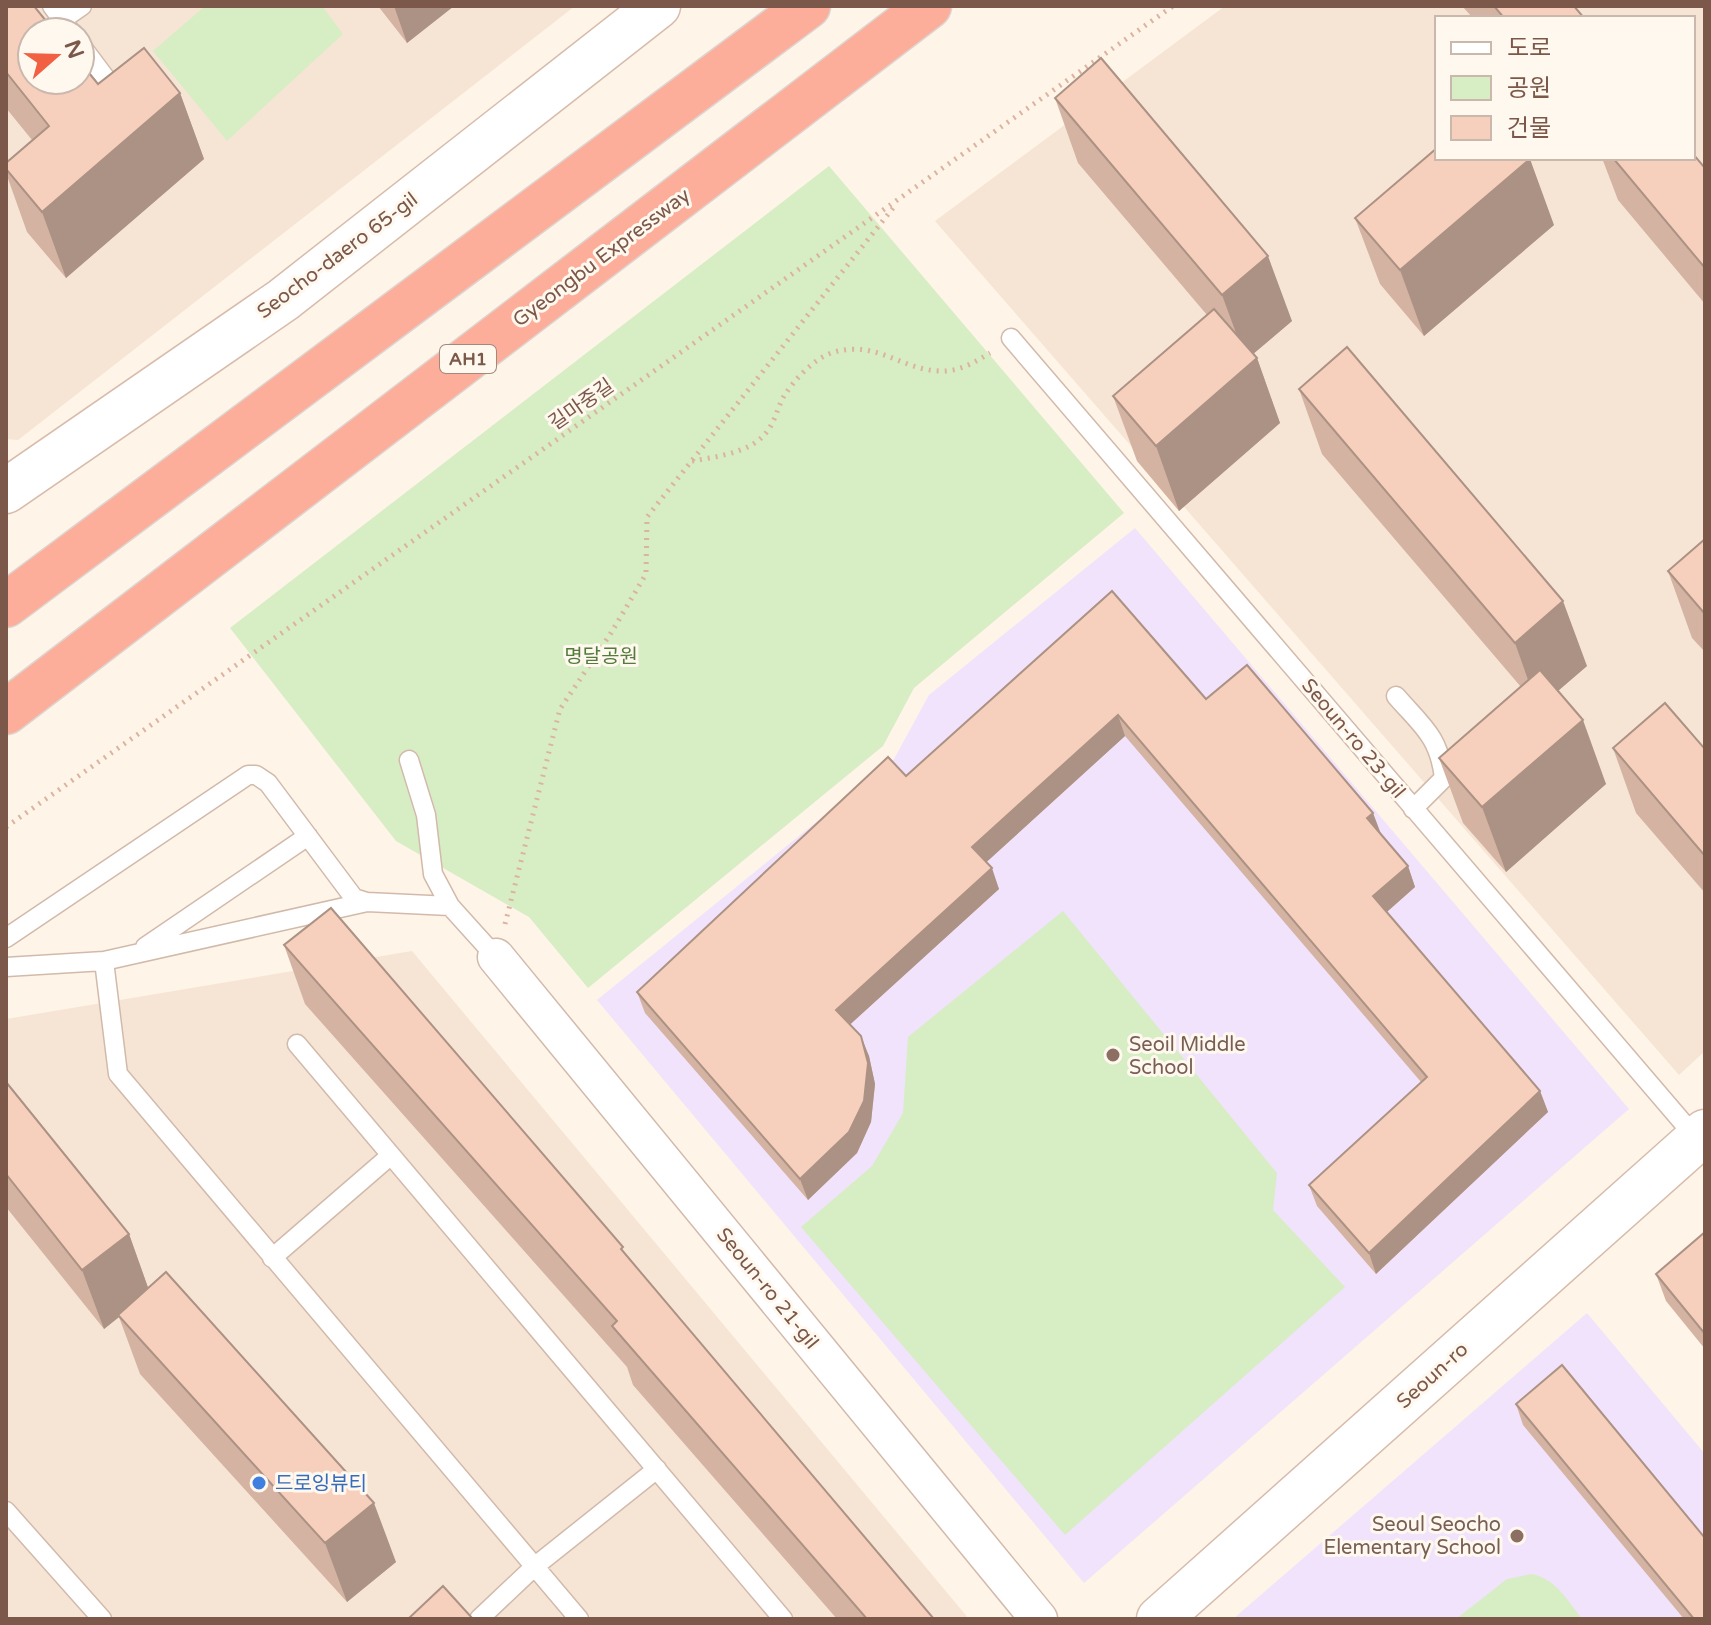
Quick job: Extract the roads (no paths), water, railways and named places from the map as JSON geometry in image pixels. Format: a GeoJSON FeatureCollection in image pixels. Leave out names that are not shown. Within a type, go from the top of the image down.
{"type":"FeatureCollection","features":[{"type":"Feature","properties":{"kind":"highway"},"geometry":{"type":"LineString","coordinates":[[6,605],[808,6]]}},
{"type":"Feature","properties":{"kind":"highway","name":"Gyeongbu Expressway"},"geometry":{"type":"LineString","coordinates":[[6,712],[929,6]]}},
{"type":"Feature","properties":{"kind":"street","name":"Seocho-daero 65-gil"},"geometry":{"type":"LineString","coordinates":[[6,491],[283,300],[658,6]]}},
{"type":"Feature","properties":{"kind":"street","name":"Seoun-ro 21-gil"},"geometry":{"type":"LineString","coordinates":[[496,957],[1039,1619]]}},
{"type":"Feature","properties":{"kind":"street","name":"Seoun-ro"},"geometry":{"type":"LineString","coordinates":[[1159,1619],[1701,1135]]}},
{"type":"Feature","properties":{"kind":"lane"},"geometry":{"type":"LineString","coordinates":[[96,65],[125,104]]}},
{"type":"Feature","properties":{"kind":"lane","name":"Seoun-ro 23-gil"},"geometry":{"type":"LineString","coordinates":[[1011,338],[1413,809],[1701,1135]]}},
{"type":"Feature","properties":{"kind":"lane"},"geometry":{"type":"LineString","coordinates":[[1396,696],[1437,743],[1442,760],[1444,778],[1413,809]]}},
{"type":"Feature","properties":{"kind":"lane"},"geometry":{"type":"LineString","coordinates":[[409,760],[426,815],[433,874],[450,906],[496,957]]}},
{"type":"Feature","properties":{"kind":"lane"},"geometry":{"type":"LineString","coordinates":[[6,938],[248,775],[256,775],[268,783],[354,898],[367,902],[450,906]]}},
{"type":"Feature","properties":{"kind":"lane"},"geometry":{"type":"LineString","coordinates":[[135,954],[308,836]]}},
{"type":"Feature","properties":{"kind":"lane"},"geometry":{"type":"LineString","coordinates":[[6,967],[104,961],[367,902]]}},
{"type":"Feature","properties":{"kind":"lane"},"geometry":{"type":"LineString","coordinates":[[104,961],[118,1074],[579,1619]]}},
{"type":"Feature","properties":{"kind":"lane"},"geometry":{"type":"LineString","coordinates":[[297,1044],[783,1619]]}},
{"type":"Feature","properties":{"kind":"lane"},"geometry":{"type":"LineString","coordinates":[[272,1258],[390,1156]]}},
{"type":"Feature","properties":{"kind":"lane"},"geometry":{"type":"LineString","coordinates":[[479,1619],[534,1567],[657,1469]]}},
{"type":"Feature","properties":{"kind":"lane"},"geometry":{"type":"LineString","coordinates":[[6,1511],[102,1619]]}},
{"type":"Feature","properties":{"kind":"place","name":"Seoil Middle School"},"geometry":{"type":"Point","coordinates":[1113,1055]}},
{"type":"Feature","properties":{"kind":"place","name":"드로잉뷰티"},"geometry":{"type":"Point","coordinates":[259,1483]}},
{"type":"Feature","properties":{"kind":"place","name":"Seoul Seocho Elementary School"},"geometry":{"type":"Point","coordinates":[1517,1536]}},
{"type":"Feature","properties":{"kind":"park label","name":"명달공원"},"geometry":{"type":"Point","coordinates":[601,656]}}]}
